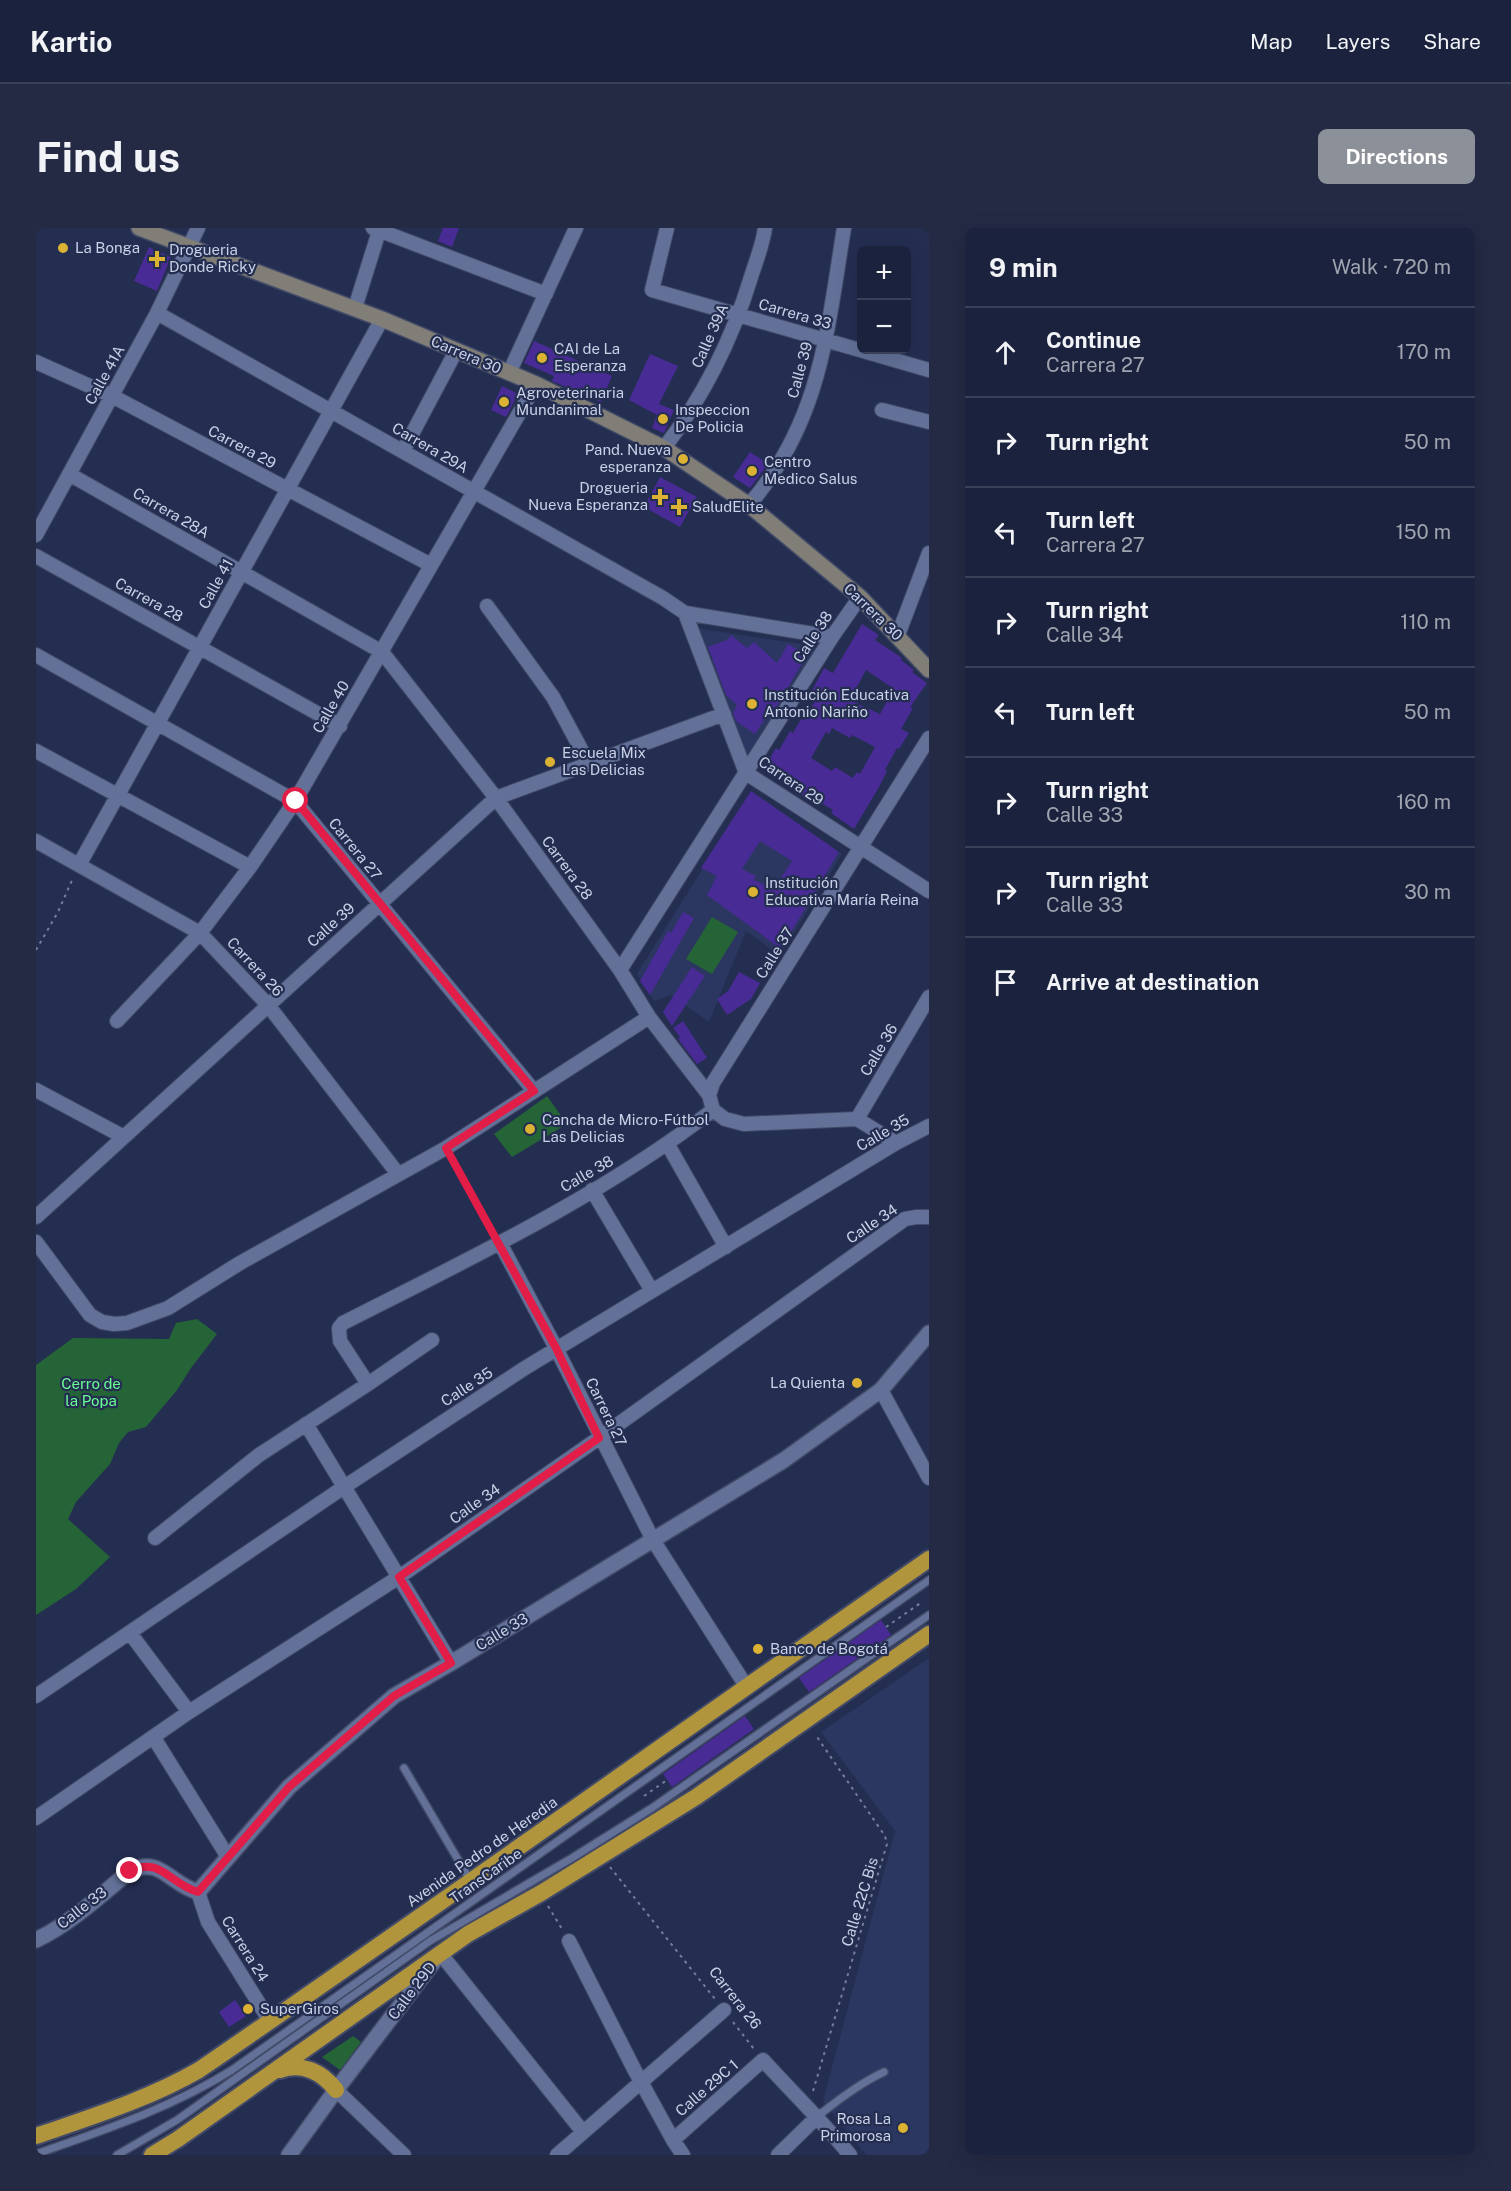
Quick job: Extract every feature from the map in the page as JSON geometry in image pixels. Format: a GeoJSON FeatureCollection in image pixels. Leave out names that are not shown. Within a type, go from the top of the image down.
{"type":"FeatureCollection","features":[{"type":"Feature","properties":{"kind":"highway","name":"Avenida Pedro de Heredia"},"geometry":{"type":"LineString","coordinates":[[36,2136],[178,2082],[471,1882],[929,1559]]}},
{"type":"Feature","properties":{"kind":"highway"},"geometry":{"type":"LineString","coordinates":[[152,2155],[468,1934],[541,1893],[696,1797],[929,1634]]}},
{"type":"Feature","properties":{"kind":"highway"},"geometry":{"type":"LineString","coordinates":[[273,2072],[285,2068],[307,2068],[323,2076],[336,2090]]}},
{"type":"Feature","properties":{"kind":"main road","name":"Carrera 30"},"geometry":{"type":"LineString","coordinates":[[139,228],[382,319],[536,384],[664,448],[749,505],[860,597],[929,670]]}},
{"type":"Feature","properties":{"kind":"street","name":"Calle 41A"},"geometry":{"type":"LineString","coordinates":[[36,536],[157,313],[198,228]]}},
{"type":"Feature","properties":{"kind":"street"},"geometry":{"type":"LineString","coordinates":[[509,373],[576,228]]}},
{"type":"Feature","properties":{"kind":"street","name":"Carrera 33"},"geometry":{"type":"LineString","coordinates":[[668,228],[652,290],[929,370]]}},
{"type":"Feature","properties":{"kind":"street","name":"Calle 39A"},"geometry":{"type":"LineString","coordinates":[[664,448],[692,409],[717,366],[740,315],[765,228]]}},
{"type":"Feature","properties":{"kind":"street","name":"Calle 39"},"geometry":{"type":"LineString","coordinates":[[749,505],[781,462],[801,424],[816,383],[826,340],[844,228]]}},
{"type":"Feature","properties":{"kind":"street"},"geometry":{"type":"LineString","coordinates":[[355,308],[377,229],[546,294]]}},
{"type":"Feature","properties":{"kind":"street","name":"Carrera 29A"},"geometry":{"type":"LineString","coordinates":[[157,313],[663,598],[685,613]]}},
{"type":"Feature","properties":{"kind":"street","name":"Calle 41"},"geometry":{"type":"LineString","coordinates":[[79,865],[382,319]]}},
{"type":"Feature","properties":{"kind":"street"},"geometry":{"type":"LineString","coordinates":[[403,451],[456,351]]}},
{"type":"Feature","properties":{"kind":"street","name":"Carrera 29"},"geometry":{"type":"LineString","coordinates":[[36,362],[112,396],[431,565]]}},
{"type":"Feature","properties":{"kind":"street","name":"Calle 40"},"geometry":{"type":"LineString","coordinates":[[117,1021],[200,933],[296,801],[536,384]]}},
{"type":"Feature","properties":{"kind":"street"},"geometry":{"type":"LineString","coordinates":[[882,410],[929,422]]}},
{"type":"Feature","properties":{"kind":"street","name":"Carrera 28A"},"geometry":{"type":"LineString","coordinates":[[69,474],[382,652]]}},
{"type":"Feature","properties":{"kind":"street"},"geometry":{"type":"LineString","coordinates":[[898,635],[924,582],[929,553]]}},
{"type":"Feature","properties":{"kind":"street","name":"Carrera 28"},"geometry":{"type":"LineString","coordinates":[[36,556],[340,726]]}},
{"type":"Feature","properties":{"kind":"street","name":"Calle 38"},"geometry":{"type":"LineString","coordinates":[[620,970],[832,637],[860,597]]}},
{"type":"Feature","properties":{"kind":"street"},"geometry":{"type":"LineString","coordinates":[[488,606],[553,697],[589,764]]}},
{"type":"Feature","properties":{"kind":"street"},"geometry":{"type":"LineString","coordinates":[[685,613],[832,637]]}},
{"type":"Feature","properties":{"kind":"street","name":"Carrera 29"},"geometry":{"type":"LineString","coordinates":[[685,613],[746,773],[929,891]]}},
{"type":"Feature","properties":{"kind":"street","name":"Carrera 28"},"geometry":{"type":"LineString","coordinates":[[382,652],[496,798],[620,970],[649,1017],[709,1095],[713,1110]]}},
{"type":"Feature","properties":{"kind":"street","name":"Carrera 27"},"geometry":{"type":"LineString","coordinates":[[36,655],[296,801],[534,1091]]}},
{"type":"Feature","properties":{"kind":"street","name":"Calle 39"},"geometry":{"type":"LineString","coordinates":[[36,1217],[496,798],[724,714]]}},
{"type":"Feature","properties":{"kind":"street","name":"Calle 37"},"geometry":{"type":"LineString","coordinates":[[709,1095],[713,1083],[929,738]]}},
{"type":"Feature","properties":{"kind":"street"},"geometry":{"type":"LineString","coordinates":[[36,751],[250,867]]}},
{"type":"Feature","properties":{"kind":"street","name":"Carrera 26"},"geometry":{"type":"LineString","coordinates":[[36,841],[200,933],[268,1005],[398,1174]]}},
{"type":"Feature","properties":{"kind":"street","name":"Calle 36"},"geometry":{"type":"LineString","coordinates":[[857,1119],[929,997]]}},
{"type":"Feature","properties":{"kind":"street"},"geometry":{"type":"LineString","coordinates":[[36,1242],[90,1315],[102,1322],[128,1323],[168,1308],[240,1263],[446,1148],[649,1017]]}},
{"type":"Feature","properties":{"kind":"street"},"geometry":{"type":"LineString","coordinates":[[36,1090],[124,1137]]}},
{"type":"Feature","properties":{"kind":"street"},"geometry":{"type":"LineString","coordinates":[[713,1110],[725,1119],[744,1124],[857,1119],[896,1143]]}},
{"type":"Feature","properties":{"kind":"street","name":"Calle 38"},"geometry":{"type":"LineString","coordinates":[[368,1384],[338,1335],[343,1323],[500,1243],[668,1145],[713,1110]]}},
{"type":"Feature","properties":{"kind":"street","name":"Calle 35"},"geometry":{"type":"LineString","coordinates":[[36,1696],[344,1487],[556,1348],[896,1143],[929,1126]]}},
{"type":"Feature","properties":{"kind":"street"},"geometry":{"type":"LineString","coordinates":[[668,1145],[726,1247]]}},
{"type":"Feature","properties":{"kind":"street"},"geometry":{"type":"LineString","coordinates":[[592,1190],[652,1291]]}},
{"type":"Feature","properties":{"kind":"street","name":"Calle 34"},"geometry":{"type":"LineString","coordinates":[[36,1818],[189,1712],[399,1577],[599,1438],[905,1219],[916,1216],[929,1217]]}},
{"type":"Feature","properties":{"kind":"street","name":"Carrera 27"},"geometry":{"type":"LineString","coordinates":[[500,1243],[556,1348],[652,1540],[746,1686]]}},
{"type":"Feature","properties":{"kind":"street","name":"Calle 33"},"geometry":{"type":"LineString","coordinates":[[36,1941],[78,1913],[138,1867],[155,1867],[180,1886],[198,1892],[289,1787],[394,1696],[784,1460],[881,1390],[929,1333]]}},
{"type":"Feature","properties":{"kind":"street"},"geometry":{"type":"LineString","coordinates":[[155,1538],[259,1455],[432,1340]]}},
{"type":"Feature","properties":{"kind":"street"},"geometry":{"type":"LineString","coordinates":[[881,1390],[929,1478]]}},
{"type":"Feature","properties":{"kind":"street"},"geometry":{"type":"LineString","coordinates":[[306,1424],[451,1663]]}},
{"type":"Feature","properties":{"kind":"street"},"geometry":{"type":"LineString","coordinates":[[130,1633],[189,1712]]}},
{"type":"Feature","properties":{"kind":"street"},"geometry":{"type":"LineString","coordinates":[[154,1738],[228,1857]]}},
{"type":"Feature","properties":{"kind":"street","name":"Carrera 24"},"geometry":{"type":"LineString","coordinates":[[198,1892],[208,1922],[270,2021]]}},
{"type":"Feature","properties":{"kind":"street"},"geometry":{"type":"LineString","coordinates":[[569,1941],[641,2082],[683,2155]]}},
{"type":"Feature","properties":{"kind":"street","name":"Calle 29D"},"geometry":{"type":"LineString","coordinates":[[289,2155],[440,1953],[583,2132]]}},
{"type":"Feature","properties":{"kind":"street"},"geometry":{"type":"LineString","coordinates":[[557,2155],[724,2010]]}},
{"type":"Feature","properties":{"kind":"street"},"geometry":{"type":"LineString","coordinates":[[763,2060],[850,2155]]}},
{"type":"Feature","properties":{"kind":"street","name":"Calle 29C 1"},"geometry":{"type":"LineString","coordinates":[[673,2140],[763,2060]]}},
{"type":"Feature","properties":{"kind":"street"},"geometry":{"type":"LineString","coordinates":[[336,2090],[404,2155]]}},
{"type":"Feature","properties":{"kind":"street"},"geometry":{"type":"LineString","coordinates":[[778,2155],[813,2112]]}},
{"type":"Feature","properties":{"kind":"lane","name":"TransCaribe"},"geometry":{"type":"LineString","coordinates":[[36,2154],[167,2105],[198,2091],[232,2070],[929,1580]]}},
{"type":"Feature","properties":{"kind":"lane","name":"TransCaribe"},"geometry":{"type":"LineString","coordinates":[[117,2155],[177,2120],[430,1941],[652,1808],[929,1615]]}},
{"type":"Feature","properties":{"kind":"lane"},"geometry":{"type":"LineString","coordinates":[[404,1768],[471,1882]]}},
{"type":"Feature","properties":{"kind":"lane"},"geometry":{"type":"LineString","coordinates":[[813,2112],[884,2072]]}},
{"type":"Feature","properties":{"kind":"path"},"geometry":{"type":"LineString","coordinates":[[36,950],[58,912],[79,865]]}},
{"type":"Feature","properties":{"kind":"path"},"geometry":{"type":"LineString","coordinates":[[446,1148],[500,1243]]}},
{"type":"Feature","properties":{"kind":"path"},"geometry":{"type":"LineString","coordinates":[[886,1627],[922,1602]]}},
{"type":"Feature","properties":{"kind":"path","name":"Calle 22C Bis"},"geometry":{"type":"LineString","coordinates":[[805,1720],[885,1836],[887,1844],[813,2112]]}},
{"type":"Feature","properties":{"kind":"path"},"geometry":{"type":"LineString","coordinates":[[644,1796],[667,1780]]}},
{"type":"Feature","properties":{"kind":"path","name":"Carrera 26"},"geometry":{"type":"LineString","coordinates":[[601,1855],[763,2060]]}},
{"type":"Feature","properties":{"kind":"path"},"geometry":{"type":"LineString","coordinates":[[541,1893],[569,1941]]}},
{"type":"Feature","properties":{"kind":"shaded area","name":"Institución Educativa Antonio Nariño"},"geometry":{"type":"Polygon","coordinates":[[[696,628],[820,647],[743,762],[696,628]]]}},
{"type":"Feature","properties":{"kind":"shaded area","name":"Institución Educativa María Reina"},"geometry":{"type":"Polygon","coordinates":[[[751,791],[842,854],[780,956],[746,931],[709,1022],[671,995],[654,1001],[637,974],[751,791]]]}},
{"type":"Feature","properties":{"kind":"shaded area"},"geometry":{"type":"Polygon","coordinates":[[[929,1658],[929,2155],[866,2155],[823,2101],[895,1831],[821,1732],[929,1658]]]}},
{"type":"Feature","properties":{"kind":"green space"},"geometry":{"type":"Polygon","coordinates":[[[712,917],[738,932],[712,974],[686,959],[712,917]]]}},
{"type":"Feature","properties":{"kind":"green space","name":"Cancha de Micro-Fútbol Las Delicias"},"geometry":{"type":"Polygon","coordinates":[[[547,1096],[567,1124],[512,1157],[494,1134],[547,1096]]]}},
{"type":"Feature","properties":{"kind":"green space","name":"Cerro de la Popa"},"geometry":{"type":"Polygon","coordinates":[[[197,1319],[217,1334],[177,1390],[146,1427],[128,1432],[119,1443],[110,1464],[76,1502],[68,1519],[110,1557],[76,1589],[36,1615],[36,1365],[73,1338],[169,1339],[176,1323],[197,1319]]]}},
{"type":"Feature","properties":{"kind":"green space"},"geometry":{"type":"Polygon","coordinates":[[[353,2036],[361,2042],[340,2070],[322,2057],[353,2036]]]}},
{"type":"Feature","properties":{"kind":"building"},"geometry":{"type":"Polygon","coordinates":[[[443,228],[459,228],[452,247],[438,241],[443,228]]]}},
{"type":"Feature","properties":{"kind":"building"},"geometry":{"type":"Polygon","coordinates":[[[149,247],[171,257],[157,291],[134,281],[149,247]]]}},
{"type":"Feature","properties":{"kind":"building"},"geometry":{"type":"Polygon","coordinates":[[[534,341],[612,376],[601,402],[552,381],[554,376],[524,363],[534,341]]]}},
{"type":"Feature","properties":{"kind":"building"},"geometry":{"type":"Polygon","coordinates":[[[650,354],[678,366],[659,404],[674,410],[664,433],[652,428],[657,415],[629,400],[650,354]]]}},
{"type":"Feature","properties":{"kind":"building","name":"Agroveterinaria Mundanimal"},"geometry":{"type":"Polygon","coordinates":[[[502,386],[518,394],[506,417],[491,410],[502,386]]]}},
{"type":"Feature","properties":{"kind":"building","name":"Centro Medico Salus"},"geometry":{"type":"Polygon","coordinates":[[[750,452],[768,464],[750,488],[733,477],[750,452]]]}},
{"type":"Feature","properties":{"kind":"building"},"geometry":{"type":"Polygon","coordinates":[[[660,477],[697,497],[680,527],[644,507],[660,477]]]}},
{"type":"Feature","properties":{"kind":"building"},"geometry":{"type":"Polygon","coordinates":[[[862,624],[879,635],[875,640],[902,658],[901,660],[914,670],[912,672],[927,683],[910,707],[913,708],[901,729],[909,733],[899,749],[897,748],[879,787],[854,829],[831,813],[833,810],[813,798],[811,801],[793,789],[795,787],[764,768],[776,748],[779,750],[790,731],[793,733],[801,719],[804,720],[817,698],[810,694],[824,668],[833,673],[862,624]],[[866,670],[850,700],[880,714],[894,689],[866,670]],[[832,728],[829,734],[826,732],[811,758],[832,771],[835,767],[853,778],[857,772],[860,774],[875,747],[852,735],[850,738],[832,728]]]}},
{"type":"Feature","properties":{"kind":"building","name":"Institución Educativa Antonio Nariño"},"geometry":{"type":"Polygon","coordinates":[[[731,635],[747,648],[754,642],[777,663],[788,644],[807,655],[775,709],[772,707],[755,734],[736,721],[733,713],[737,705],[726,695],[708,647],[727,640],[731,635]]]}},
{"type":"Feature","properties":{"kind":"building"},"geometry":{"type":"Polygon","coordinates":[[[751,791],[839,852],[781,949],[707,895],[717,876],[701,868],[751,791]],[[760,841],[742,869],[756,876],[754,880],[774,889],[792,861],[760,841]]]}},
{"type":"Feature","properties":{"kind":"building"},"geometry":{"type":"Polygon","coordinates":[[[683,912],[694,918],[650,995],[640,981],[668,931],[671,933],[683,912]]]}},
{"type":"Feature","properties":{"kind":"building"},"geometry":{"type":"Polygon","coordinates":[[[692,967],[705,976],[672,1026],[663,1012],[692,967]]]}},
{"type":"Feature","properties":{"kind":"building"},"geometry":{"type":"Polygon","coordinates":[[[739,972],[760,983],[751,999],[727,1015],[717,999],[728,991],[739,972]]]}},
{"type":"Feature","properties":{"kind":"building"},"geometry":{"type":"Polygon","coordinates":[[[683,1021],[707,1058],[697,1064],[678,1039],[680,1037],[673,1028],[683,1021]]]}},
{"type":"Feature","properties":{"kind":"building"},"geometry":{"type":"Polygon","coordinates":[[[881,1620],[891,1635],[809,1692],[799,1678],[881,1620]]]}},
{"type":"Feature","properties":{"kind":"building"},"geometry":{"type":"Polygon","coordinates":[[[745,1716],[754,1729],[672,1787],[663,1774],[745,1716]]]}},
{"type":"Feature","properties":{"kind":"building"},"geometry":{"type":"Polygon","coordinates":[[[235,2000],[246,2016],[229,2027],[219,2012],[235,2000]]]}},
{"type":"Feature","properties":{"kind":"place","name":"La Bonga"},"geometry":{"type":"Point","coordinates":[63,248]}},
{"type":"Feature","properties":{"kind":"place","name":"Drogueria Donde Ricky"},"geometry":{"type":"Point","coordinates":[157,259]}},
{"type":"Feature","properties":{"kind":"place","name":"CAI de La Esperanza"},"geometry":{"type":"Point","coordinates":[542,358]}},
{"type":"Feature","properties":{"kind":"place","name":"Agroveterinaria Mundanimal"},"geometry":{"type":"Point","coordinates":[504,402]}},
{"type":"Feature","properties":{"kind":"place","name":"Inspeccion De Policia"},"geometry":{"type":"Point","coordinates":[663,419]}},
{"type":"Feature","properties":{"kind":"place","name":"Pand. Nueva esperanza"},"geometry":{"type":"Point","coordinates":[683,459]}},
{"type":"Feature","properties":{"kind":"place","name":"Centro Medico Salus"},"geometry":{"type":"Point","coordinates":[752,471]}},
{"type":"Feature","properties":{"kind":"place","name":"Drogueria Nueva Esperanza"},"geometry":{"type":"Point","coordinates":[660,497]}},
{"type":"Feature","properties":{"kind":"place","name":"SaludElite"},"geometry":{"type":"Point","coordinates":[679,507]}},
{"type":"Feature","properties":{"kind":"place","name":"Institución Educativa Antonio Nariño"},"geometry":{"type":"Point","coordinates":[752,704]}},
{"type":"Feature","properties":{"kind":"place","name":"Escuela Mix Las Delicias"},"geometry":{"type":"Point","coordinates":[550,762]}},
{"type":"Feature","properties":{"kind":"place","name":"Institución Educativa María Reina"},"geometry":{"type":"Point","coordinates":[753,892]}},
{"type":"Feature","properties":{"kind":"place","name":"Cancha de Micro-Fútbol Las Delicias"},"geometry":{"type":"Point","coordinates":[530,1129]}},
{"type":"Feature","properties":{"kind":"place","name":"La Quienta"},"geometry":{"type":"Point","coordinates":[857,1383]}},
{"type":"Feature","properties":{"kind":"place","name":"Banco de Bogotá"},"geometry":{"type":"Point","coordinates":[758,1649]}},
{"type":"Feature","properties":{"kind":"place","name":"SuperGiros"},"geometry":{"type":"Point","coordinates":[248,2009]}},
{"type":"Feature","properties":{"kind":"place","name":"Rosa La Primorosa"},"geometry":{"type":"Point","coordinates":[903,2128]}},
{"type":"Feature","properties":{"kind":"route"},"geometry":{"type":"LineString","coordinates":[[130,1871],[138,1867],[155,1867],[180,1886],[198,1892],[289,1787],[394,1696],[451,1663],[399,1577],[599,1438],[556,1348],[446,1148],[534,1091],[296,801]]}}]}
